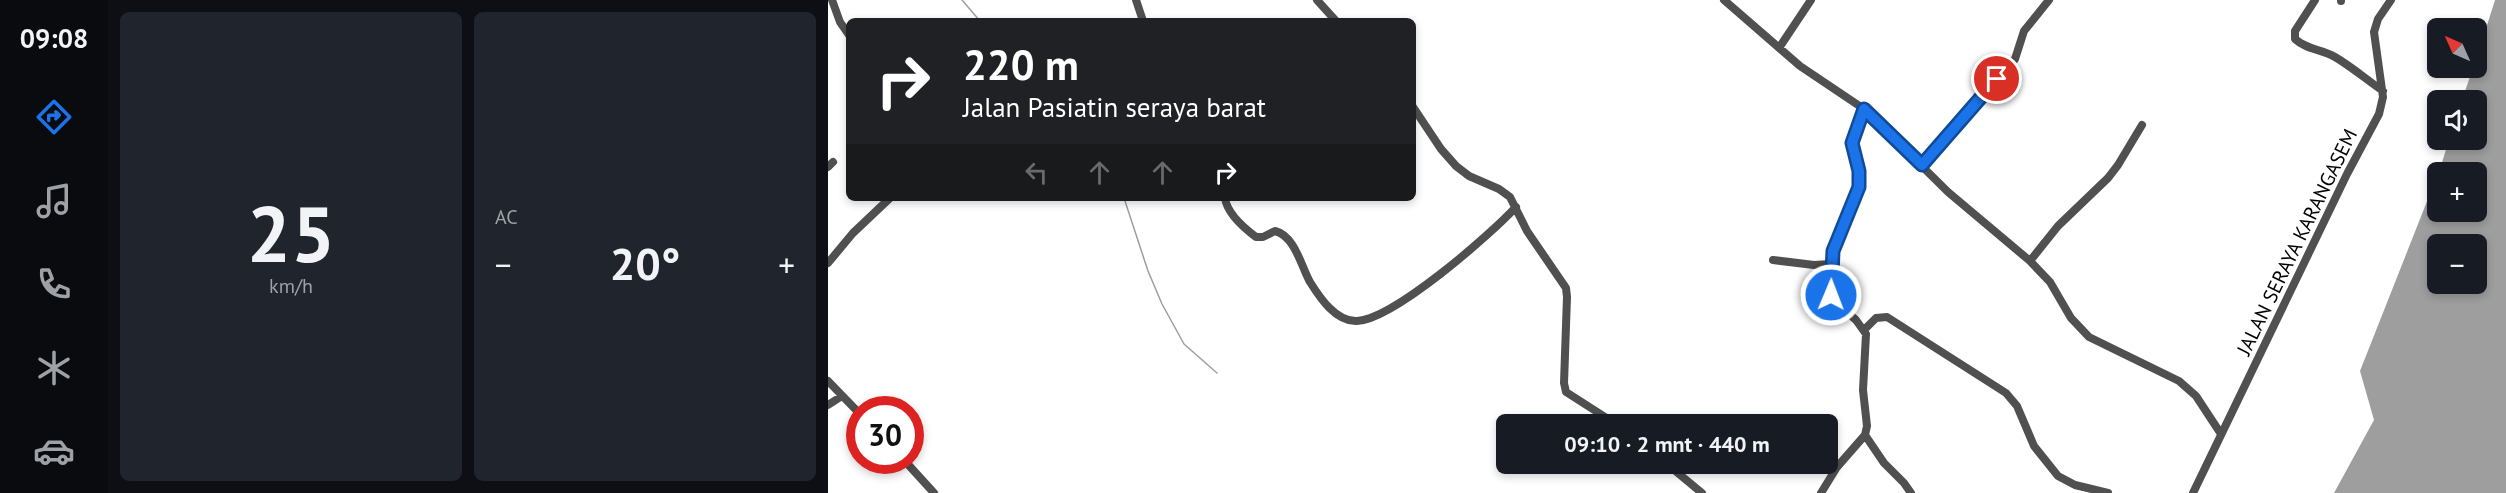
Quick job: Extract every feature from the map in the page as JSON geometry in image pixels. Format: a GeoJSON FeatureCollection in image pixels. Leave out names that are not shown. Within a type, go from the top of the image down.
{"type":"FeatureCollection","features":[{"type":"Feature","properties":{"kind":"street"},"geometry":{"type":"LineString","coordinates":[[832,0],[840,22],[846,31]]}},
{"type":"Feature","properties":{"kind":"street"},"geometry":{"type":"LineString","coordinates":[[1136,0],[1142,18]]}},
{"type":"Feature","properties":{"kind":"street"},"geometry":{"type":"LineString","coordinates":[[1317,0],[1333,18]]}},
{"type":"Feature","properties":{"kind":"street"},"geometry":{"type":"LineString","coordinates":[[1724,0],[1820,81],[1864,109],[1970,212],[2030,261],[2050,282],[2083,332],[2099,343],[2133,357],[2179,381],[2196,396],[2221,434]]}},
{"type":"Feature","properties":{"kind":"street"},"geometry":{"type":"LineString","coordinates":[[1779,48],[1811,0]]}},
{"type":"Feature","properties":{"kind":"street"},"geometry":{"type":"LineString","coordinates":[[1922,165],[2015,59],[2024,31],[2049,0]]}},
{"type":"Feature","properties":{"kind":"street"},"geometry":{"type":"LineString","coordinates":[[2315,0],[2294,33],[2295,39],[2305,47],[2325,51],[2336,57],[2383,92]]}},
{"type":"Feature","properties":{"kind":"street","name":"JALAN SERAYA KARANGASEM"},"geometry":{"type":"LineString","coordinates":[[2193,493],[2347,174],[2379,114],[2383,92],[2374,32],[2378,19],[2391,0]]}},
{"type":"Feature","properties":{"kind":"street"},"geometry":{"type":"LineString","coordinates":[[1821,493],[1837,467],[1865,435],[1867,419],[1863,390],[1867,338],[1864,330],[1831,295],[1835,244],[1859,187],[1859,171],[1852,143],[1864,109]]}},
{"type":"Feature","properties":{"kind":"street"},"geometry":{"type":"LineString","coordinates":[[1416,111],[1456,166],[1474,179],[1504,192],[1516,207],[1527,231],[1566,288],[1568,297],[1564,383],[1566,392],[1600,414]]}},
{"type":"Feature","properties":{"kind":"street"},"geometry":{"type":"LineString","coordinates":[[2030,261],[2058,226],[2108,178],[2142,125]]}},
{"type":"Feature","properties":{"kind":"street"},"geometry":{"type":"LineString","coordinates":[[828,263],[853,233],[887,201]]}},
{"type":"Feature","properties":{"kind":"street"},"geometry":{"type":"LineString","coordinates":[[1225,201],[1234,216],[1256,237],[1263,237],[1275,231],[1288,238],[1311,283],[1331,309],[1338,316],[1357,321],[1384,312],[1446,270],[1516,207]]}},
{"type":"Feature","properties":{"kind":"street"},"geometry":{"type":"LineString","coordinates":[[1773,260],[1814,265],[1832,264]]}},
{"type":"Feature","properties":{"kind":"street"},"geometry":{"type":"LineString","coordinates":[[1864,330],[1876,318],[1887,317],[1976,373],[2013,401],[2034,446],[2058,476],[2075,485],[2108,493]]}},
{"type":"Feature","properties":{"kind":"street"},"geometry":{"type":"LineString","coordinates":[[828,381],[846,400]]}},
{"type":"Feature","properties":{"kind":"street"},"geometry":{"type":"LineString","coordinates":[[828,405],[842,396]]}},
{"type":"Feature","properties":{"kind":"street"},"geometry":{"type":"LineString","coordinates":[[1865,435],[1884,464],[1911,493]]}},
{"type":"Feature","properties":{"kind":"street"},"geometry":{"type":"LineString","coordinates":[[917,474],[934,493]]}},
{"type":"Feature","properties":{"kind":"street"},"geometry":{"type":"LineString","coordinates":[[1679,474],[1702,493]]}},
{"type":"Feature","properties":{"kind":"shaded area"},"geometry":{"type":"Polygon","coordinates":[[[2495,0],[2506,0],[2506,493],[2334,493],[2374,420],[2360,371],[2427,201],[2427,222],[2487,222],[2487,162],[2442,162],[2446,150],[2487,150],[2487,90],[2465,90],[2470,78],[2487,78],[2487,25],[2495,0]]]}},
{"type":"Feature","properties":{"kind":"waterway"},"geometry":{"type":"LineString","coordinates":[[962,0],[977,18]]}},
{"type":"Feature","properties":{"kind":"waterway"},"geometry":{"type":"LineString","coordinates":[[1125,201],[1148,271],[1162,304],[1184,344],[1217,373]]}},
{"type":"Feature","properties":{"kind":"route"},"geometry":{"type":"LineString","coordinates":[[1831,295],[1833,251],[1856,198],[1860,182],[1852,143],[1856,126],[1864,109],[1922,165],[1997,79]]}}]}
